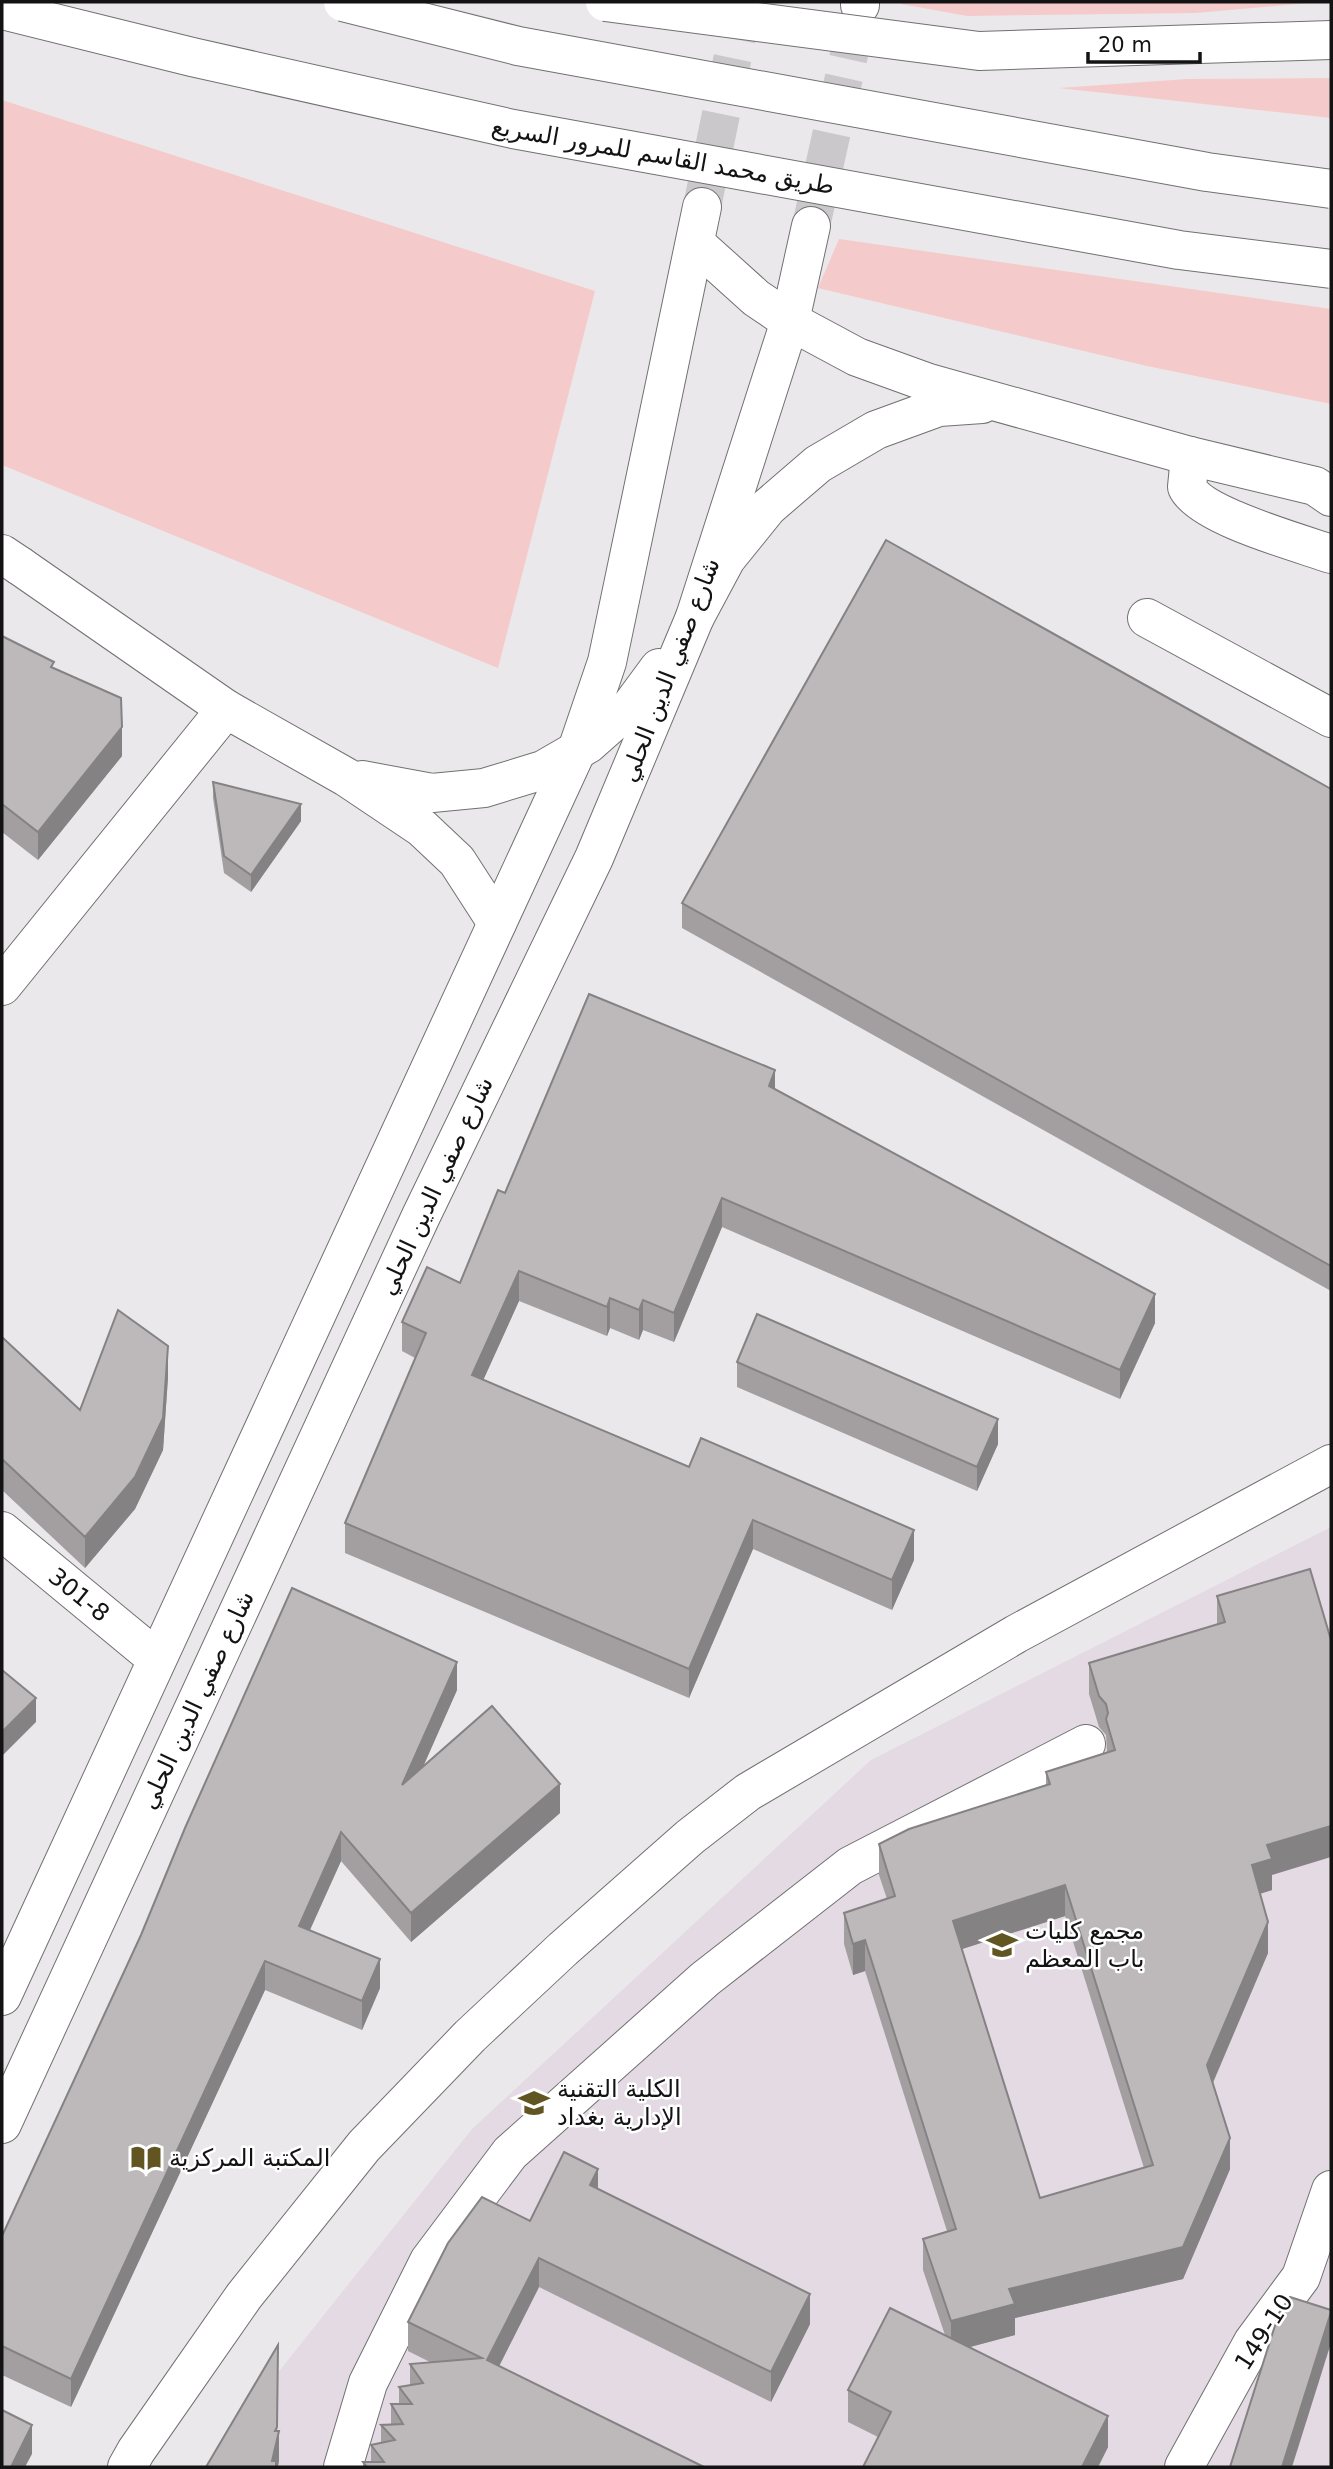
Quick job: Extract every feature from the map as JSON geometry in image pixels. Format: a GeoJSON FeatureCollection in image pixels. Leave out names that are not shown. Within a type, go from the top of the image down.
{"type":"FeatureCollection","features":[{"type":"Feature","properties":{"kind":"main road"},"geometry":{"type":"LineString","coordinates":[[343,2],[518,46],[1207,172],[1331,189]]}},
{"type":"Feature","properties":{"kind":"main road"},"geometry":{"type":"LineString","coordinates":[[605,2],[979,51],[1331,40]]}},
{"type":"Feature","properties":{"kind":"main road","name":"طريق محمد القاسم للمرور السريع"},"geometry":{"type":"LineString","coordinates":[[2,10],[205,60],[513,129],[1179,250],[1331,269]]}},
{"type":"Feature","properties":{"kind":"main road"},"geometry":{"type":"LineString","coordinates":[[2,1996],[577,750],[607,662],[699,225],[756,298],[790,321],[857,357],[929,383],[1190,456],[1326,489]]}},
{"type":"Feature","properties":{"kind":"main road","name":"شارع صفي الدين الحلي"},"geometry":{"type":"LineString","coordinates":[[2,2124],[421,1216],[594,858],[695,617],[790,321],[811,226]]}},
{"type":"Feature","properties":{"kind":"main road"},"geometry":{"type":"LineString","coordinates":[[346,778],[432,793],[484,788],[543,770],[588,744],[631,706],[695,617],[726,559],[768,507],[818,464],[876,430],[939,407],[1003,402]]}},
{"type":"Feature","properties":{"kind":"main road"},"geometry":{"type":"LineString","coordinates":[[1190,456],[1187,487],[1196,500],[1248,526],[1331,554]]}},
{"type":"Feature","properties":{"kind":"main road"},"geometry":{"type":"LineString","coordinates":[[8,559],[226,709],[346,778],[422,828],[457,861],[497,923]]}},
{"type":"Feature","properties":{"kind":"main road"},"geometry":{"type":"LineString","coordinates":[[1147,618],[1331,718]]}},
{"type":"Feature","properties":{"kind":"main road"},"geometry":{"type":"LineString","coordinates":[[2,986],[226,709]]}},
{"type":"Feature","properties":{"kind":"main road"},"geometry":{"type":"LineString","coordinates":[[127,2467],[244,2296],[364,2146],[470,2036],[690,1837],[748,1792],[1016,1634],[1331,1464]]}},
{"type":"Feature","properties":{"kind":"main road","name":"301-8"},"geometry":{"type":"LineString","coordinates":[[2,1531],[157,1659]]}},
{"type":"Feature","properties":{"kind":"main road"},"geometry":{"type":"LineString","coordinates":[[343,2467],[368,2383],[429,2261],[510,2153],[705,1979],[850,1866],[1086,1744]]}},
{"type":"Feature","properties":{"kind":"main road","name":"149-10"},"geometry":{"type":"LineString","coordinates":[[1184,2467],[1253,2342],[1301,2277],[1331,2190]]}},
{"type":"Feature","properties":{"kind":"shaded area"},"geometry":{"type":"Polygon","coordinates":[[[1319,2],[1196,13],[967,16],[901,4],[1319,2]]]}},
{"type":"Feature","properties":{"kind":"shaded area"},"geometry":{"type":"Polygon","coordinates":[[[1331,78],[1331,118],[1059,88],[1187,79],[1331,78]]]}},
{"type":"Feature","properties":{"kind":"shaded area"},"geometry":{"type":"Polygon","coordinates":[[[2,100],[595,291],[498,668],[2,465],[2,100]]]}},
{"type":"Feature","properties":{"kind":"shaded area"},"geometry":{"type":"Polygon","coordinates":[[[839,239],[1331,309],[1331,404],[1147,366],[818,288],[839,239]]]}},
{"type":"Feature","properties":{"kind":"shaded area","name":"مجمع كليات باب المعظم"},"geometry":{"type":"Polygon","coordinates":[[[1331,1527],[1331,2467],[215,2467],[245,2414],[472,2129],[871,1760],[1331,1527]]]}},
{"type":"Feature","properties":{"kind":"building"},"geometry":{"type":"Polygon","coordinates":[[[886,540],[1331,789],[1331,1266],[682,903],[886,540]]]}},
{"type":"Feature","properties":{"kind":"building"},"geometry":{"type":"Polygon","coordinates":[[[2,636],[54,662],[51,667],[121,698],[122,727],[38,832],[2,804],[2,636]]]}},
{"type":"Feature","properties":{"kind":"building"},"geometry":{"type":"Polygon","coordinates":[[[213,782],[301,804],[251,875],[224,856],[213,782]]]}},
{"type":"Feature","properties":{"kind":"building"},"geometry":{"type":"Polygon","coordinates":[[[589,994],[775,1070],[769,1086],[1155,1294],[1120,1370],[722,1198],[674,1313],[643,1300],[639,1310],[610,1298],[607,1307],[519,1271],[472,1375],[689,1467],[701,1438],[914,1530],[892,1580],[753,1520],[689,1669],[345,1523],[426,1333],[402,1322],[427,1267],[460,1283],[498,1190],[505,1193],[589,994]]]}},
{"type":"Feature","properties":{"kind":"building"},"geometry":{"type":"Polygon","coordinates":[[[118,1310],[168,1346],[163,1418],[135,1477],[85,1537],[2,1459],[2,1337],[80,1410],[118,1310]]]}},
{"type":"Feature","properties":{"kind":"building"},"geometry":{"type":"Polygon","coordinates":[[[757,1314],[998,1419],[977,1467],[737,1362],[757,1314]]]}},
{"type":"Feature","properties":{"kind":"building"},"geometry":{"type":"Polygon","coordinates":[[[1310,1569],[1331,1640],[1331,1826],[1267,1845],[1272,1859],[1252,1865],[1268,1922],[1207,2065],[1230,2138],[1183,2247],[1009,2289],[1015,2304],[951,2321],[923,2239],[956,2229],[865,1940],[853,1944],[844,1913],[895,1896],[879,1844],[909,1829],[1050,1784],[1046,1772],[1115,1750],[1106,1719],[1106,1704],[1099,1696],[1089,1663],[1225,1622],[1217,1596],[1310,1569]],[[1065,1885],[953,1921],[1040,2198],[1153,2165],[1065,1885]]]}},
{"type":"Feature","properties":{"kind":"building"},"geometry":{"type":"Polygon","coordinates":[[[292,1588],[457,1662],[402,1785],[492,1706],[560,1784],[411,1913],[341,1832],[299,1926],[380,1959],[362,2001],[265,1961],[71,2379],[2,2346],[2,2236],[141,1935],[185,1828],[292,1588]]]}},
{"type":"Feature","properties":{"kind":"building"},"geometry":{"type":"Polygon","coordinates":[[[2,1670],[36,1698],[2,1732],[2,1670]]]}},
{"type":"Feature","properties":{"kind":"building"},"geometry":{"type":"Polygon","coordinates":[[[564,2152],[598,2169],[590,2185],[810,2294],[771,2372],[539,2258],[487,2360],[704,2467],[367,2467],[363,2462],[384,2462],[371,2445],[395,2440],[381,2425],[403,2424],[391,2404],[412,2404],[399,2387],[423,2383],[410,2364],[482,2358],[408,2322],[448,2243],[482,2197],[530,2221],[564,2152]]]}},
{"type":"Feature","properties":{"kind":"building"},"geometry":{"type":"Polygon","coordinates":[[[1290,2297],[1331,2312],[1282,2467],[1230,2467],[1279,2313],[1290,2297]]]}},
{"type":"Feature","properties":{"kind":"building"},"geometry":{"type":"Polygon","coordinates":[[[890,2308],[1108,2416],[1082,2467],[863,2467],[891,2412],[848,2390],[890,2308]]]}},
{"type":"Feature","properties":{"kind":"building"},"geometry":{"type":"Polygon","coordinates":[[[278,2345],[275,2431],[279,2431],[272,2461],[276,2461],[276,2467],[206,2467],[278,2345]]]}},
{"type":"Feature","properties":{"kind":"building"},"geometry":{"type":"Polygon","coordinates":[[[2,2410],[32,2425],[11,2467],[2,2467],[2,2410]]]}},
{"type":"Feature","properties":{"kind":"tunnel"},"geometry":{"type":"LineString","coordinates":[[702,207],[744,2]]}},
{"type":"Feature","properties":{"kind":"tunnel"},"geometry":{"type":"LineString","coordinates":[[811,226],[860,5]]}},
{"type":"Feature","properties":{"kind":"place","name":"مجمع كليات باب المعظم"},"geometry":{"type":"Point","coordinates":[1002,1945]}},
{"type":"Feature","properties":{"kind":"place","name":"الكلية التقنية الإدارية بغداد"},"geometry":{"type":"Point","coordinates":[534,2103]}},
{"type":"Feature","properties":{"kind":"place","name":"المكتبة المركزية"},"geometry":{"type":"Point","coordinates":[146,2158]}}]}
